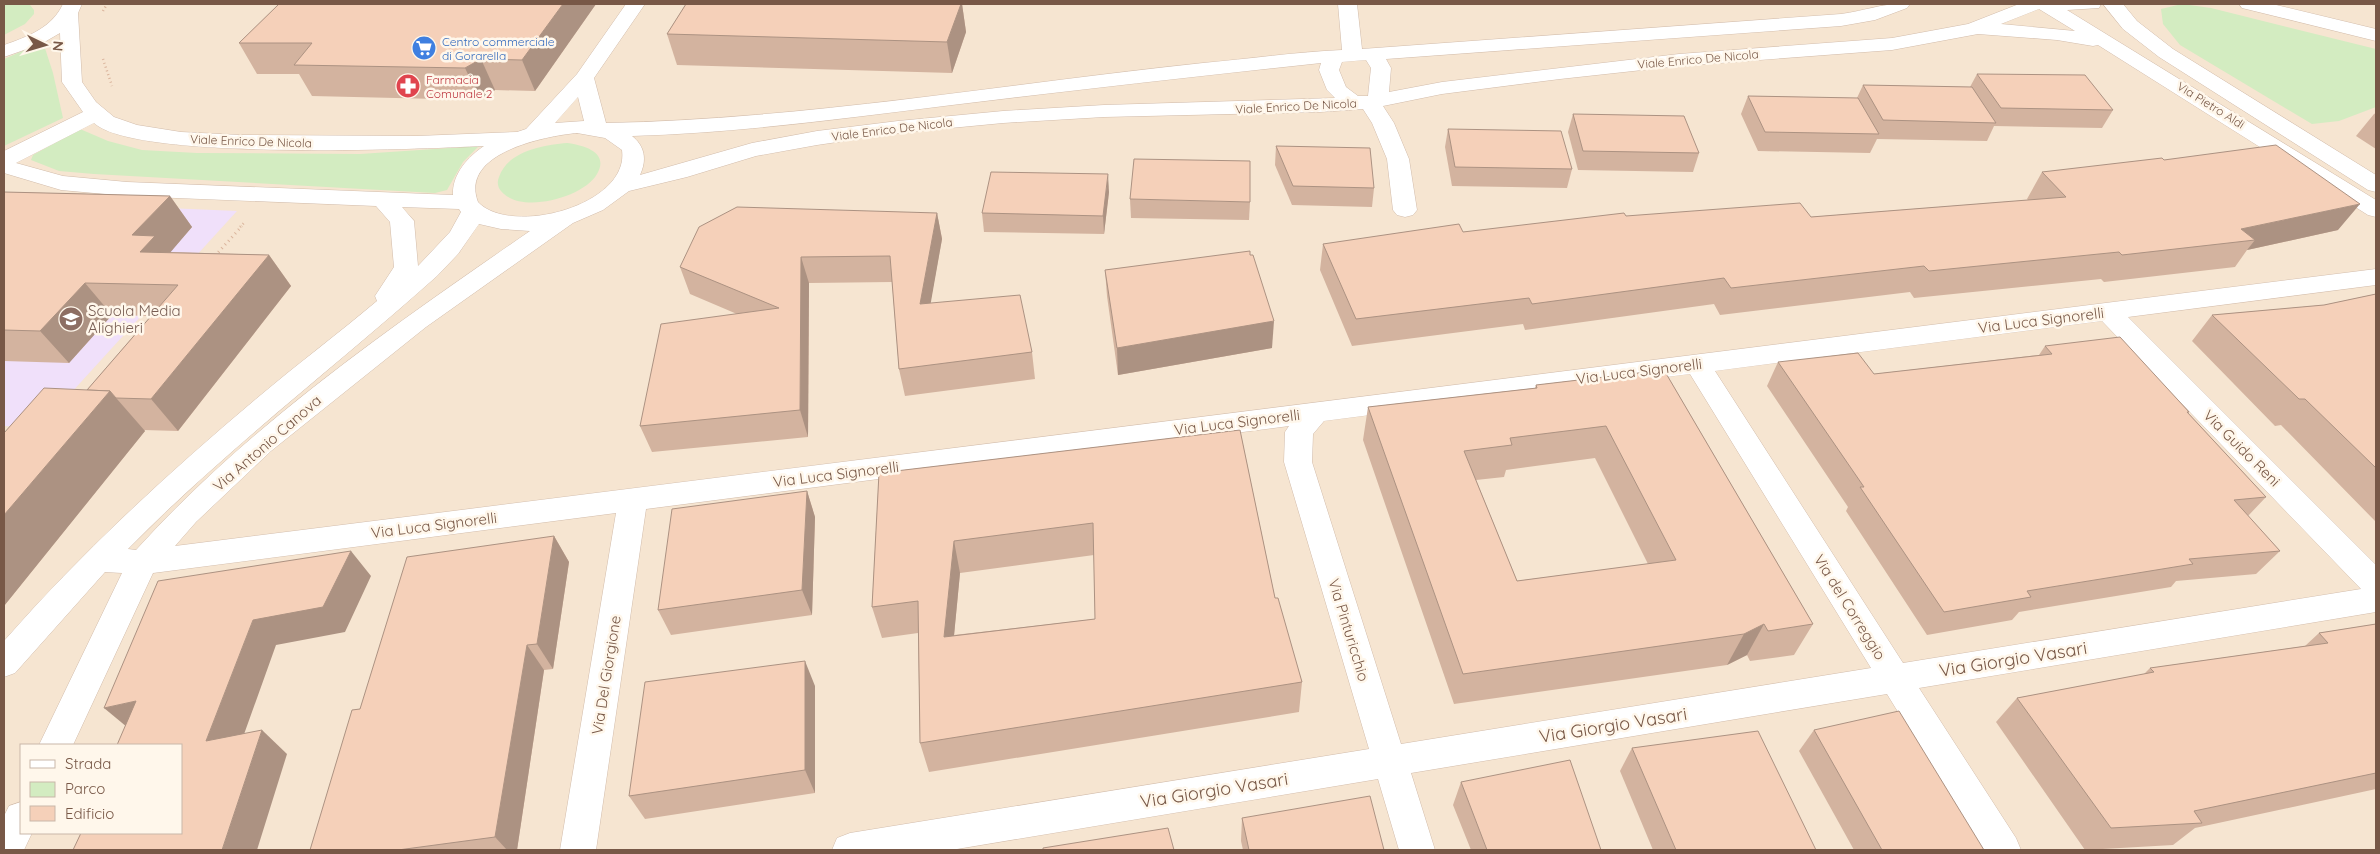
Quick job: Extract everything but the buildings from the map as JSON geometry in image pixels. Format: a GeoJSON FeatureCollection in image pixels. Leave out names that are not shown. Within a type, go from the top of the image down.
{"type":"FeatureCollection","features":[{"type":"Feature","properties":{"kind":"street"},"geometry":{"type":"LineString","coordinates":[[470,208],[463,191],[467,176],[478,162],[490,153],[527,135],[584,78],[635,4]]}},
{"type":"Feature","properties":{"kind":"street"},"geometry":{"type":"LineString","coordinates":[[1347,4],[1353,55]]}},
{"type":"Feature","properties":{"kind":"street","name":"Viale Enrico De Nicola"},"geometry":{"type":"LineString","coordinates":[[72,6],[72,82],[89,106],[106,122],[133,131],[181,139],[230,142],[417,143],[527,135],[577,127],[600,129],[687,128],[777,120],[1131,77],[1353,55],[1841,20],[1868,16],[1900,4]]}},
{"type":"Feature","properties":{"kind":"street","name":"Viale Enrico De Nicola"},"geometry":{"type":"LineString","coordinates":[[621,186],[679,172],[752,150],[817,138],[898,127],[1003,116],[1104,111],[1320,106],[1367,102],[1442,88],[1560,73],[1689,60],[1892,44],[1973,29],[2035,4]]}},
{"type":"Feature","properties":{"kind":"street","name":"Via Pietro Aldi"},"geometry":{"type":"LineString","coordinates":[[2044,4],[2111,43],[2376,210]]}},
{"type":"Feature","properties":{"kind":"street"},"geometry":{"type":"LineString","coordinates":[[2053,4],[2092,4]]}},
{"type":"Feature","properties":{"kind":"street","name":"Via Pietro Aldi"},"geometry":{"type":"LineString","coordinates":[[2113,4],[2130,25],[2166,53],[2376,185]]}},
{"type":"Feature","properties":{"kind":"street"},"geometry":{"type":"LineString","coordinates":[[2249,4],[2376,35]]}},
{"type":"Feature","properties":{"kind":"street"},"geometry":{"type":"LineString","coordinates":[[2310,4],[2376,19]]}},
{"type":"Feature","properties":{"kind":"street","name":"Viale Enrico De Nicola"},"geometry":{"type":"LineString","coordinates":[[4,51],[39,37],[58,26],[72,6]]}},
{"type":"Feature","properties":{"kind":"street","name":"Viale Enrico De Nicola"},"geometry":{"type":"LineString","coordinates":[[1973,29],[2057,34],[2111,43]]}},
{"type":"Feature","properties":{"kind":"street"},"geometry":{"type":"LineString","coordinates":[[1353,55],[1329,70],[1337,90],[1367,102],[1398,159],[1405,210]]}},
{"type":"Feature","properties":{"kind":"street"},"geometry":{"type":"LineString","coordinates":[[1353,55],[1381,68],[1367,102]]}},
{"type":"Feature","properties":{"kind":"street"},"geometry":{"type":"LineString","coordinates":[[4,166],[60,183],[127,189],[462,202],[490,220],[512,224],[538,223],[566,218],[601,202],[621,186],[632,172],[634,158],[630,146],[620,137],[600,129],[584,78]]}},
{"type":"Feature","properties":{"kind":"street"},"geometry":{"type":"LineString","coordinates":[[4,160],[96,113]]}},
{"type":"Feature","properties":{"kind":"street"},"geometry":{"type":"LineString","coordinates":[[374,318],[406,267],[402,221],[384,200]]}},
{"type":"Feature","properties":{"kind":"street","name":"Via Antonio Canova"},"geometry":{"type":"LineString","coordinates":[[4,663],[28,634],[136,521],[248,420],[374,318],[442,258],[468,225],[470,208]]}},
{"type":"Feature","properties":{"kind":"street","name":"Via Antonio Canova"},"geometry":{"type":"LineString","coordinates":[[56,744],[143,562],[186,514],[261,444],[417,321],[566,218]]}},
{"type":"Feature","properties":{"kind":"street","name":"Via Luca Signorelli"},"geometry":{"type":"LineString","coordinates":[[98,560],[143,562],[2376,277]]}},
{"type":"Feature","properties":{"kind":"street","name":"Via Guido Reni"},"geometry":{"type":"LineString","coordinates":[[2108,312],[2376,584]]}},
{"type":"Feature","properties":{"kind":"street","name":"Via del Correggio"},"geometry":{"type":"LineString","coordinates":[[1697,364],[2003,850]]}},
{"type":"Feature","properties":{"kind":"street","name":"Via Pinturicchio"},"geometry":{"type":"LineString","coordinates":[[1316,412],[1299,432],[1298,462],[1388,762],[1417,850]]}},
{"type":"Feature","properties":{"kind":"street","name":"Via Del Giorgione"},"geometry":{"type":"LineString","coordinates":[[578,850],[633,500]]}},
{"type":"Feature","properties":{"kind":"street","name":"Via Giorgio Vasari"},"geometry":{"type":"LineString","coordinates":[[850,850],[2376,599]]}},
{"type":"Feature","properties":{"kind":"street"},"geometry":{"type":"LineString","coordinates":[[6,850],[20,820]]}},
{"type":"Feature","properties":{"kind":"path"},"geometry":{"type":"LineString","coordinates":[[210,262],[268,195]]}},
{"type":"Feature","properties":{"kind":"shaded area"},"geometry":{"type":"Polygon","coordinates":[[[4,4],[2376,4],[2376,850],[4,850],[4,4]]]}},
{"type":"Feature","properties":{"kind":"shaded area","name":"Scuola Media Alighieri"},"geometry":{"type":"Polygon","coordinates":[[[4,201],[237,211],[39,428],[4,426],[4,201]]]}},
{"type":"Feature","properties":{"kind":"green space"},"geometry":{"type":"Polygon","coordinates":[[[4,4],[30,5],[34,10],[34,14],[25,24],[4,35],[4,4]]]}},
{"type":"Feature","properties":{"kind":"green space"},"geometry":{"type":"Polygon","coordinates":[[[2182,4],[2211,8],[2376,49],[2376,107],[2339,121],[2312,124],[2180,45],[2163,24],[2161,9],[2182,4]]]}},
{"type":"Feature","properties":{"kind":"green space"},"geometry":{"type":"Polygon","coordinates":[[[43,42],[53,73],[63,118],[4,146],[4,59],[43,42]]]}},
{"type":"Feature","properties":{"kind":"green space"},"geometry":{"type":"Polygon","coordinates":[[[80,129],[108,141],[142,150],[197,153],[360,154],[479,146],[463,162],[447,190],[435,193],[94,174],[59,171],[31,160],[33,155],[80,129]]]}},
{"type":"Feature","properties":{"kind":"green space"},"geometry":{"type":"Polygon","coordinates":[[[567,143],[593,151],[600,160],[597,174],[580,190],[554,200],[526,202],[513,200],[498,187],[498,180],[504,168],[518,155],[537,148],[567,143]]]}},
{"type":"Feature","properties":{"kind":"place","name":"Centro commerciale di Gorarella"},"geometry":{"type":"Point","coordinates":[424,48]}},
{"type":"Feature","properties":{"kind":"place","name":"Farmacia Comunale 2"},"geometry":{"type":"Point","coordinates":[408,86]}},
{"type":"Feature","properties":{"kind":"place","name":"Scuola Media Alighieri"},"geometry":{"type":"Point","coordinates":[71,319]}}]}
